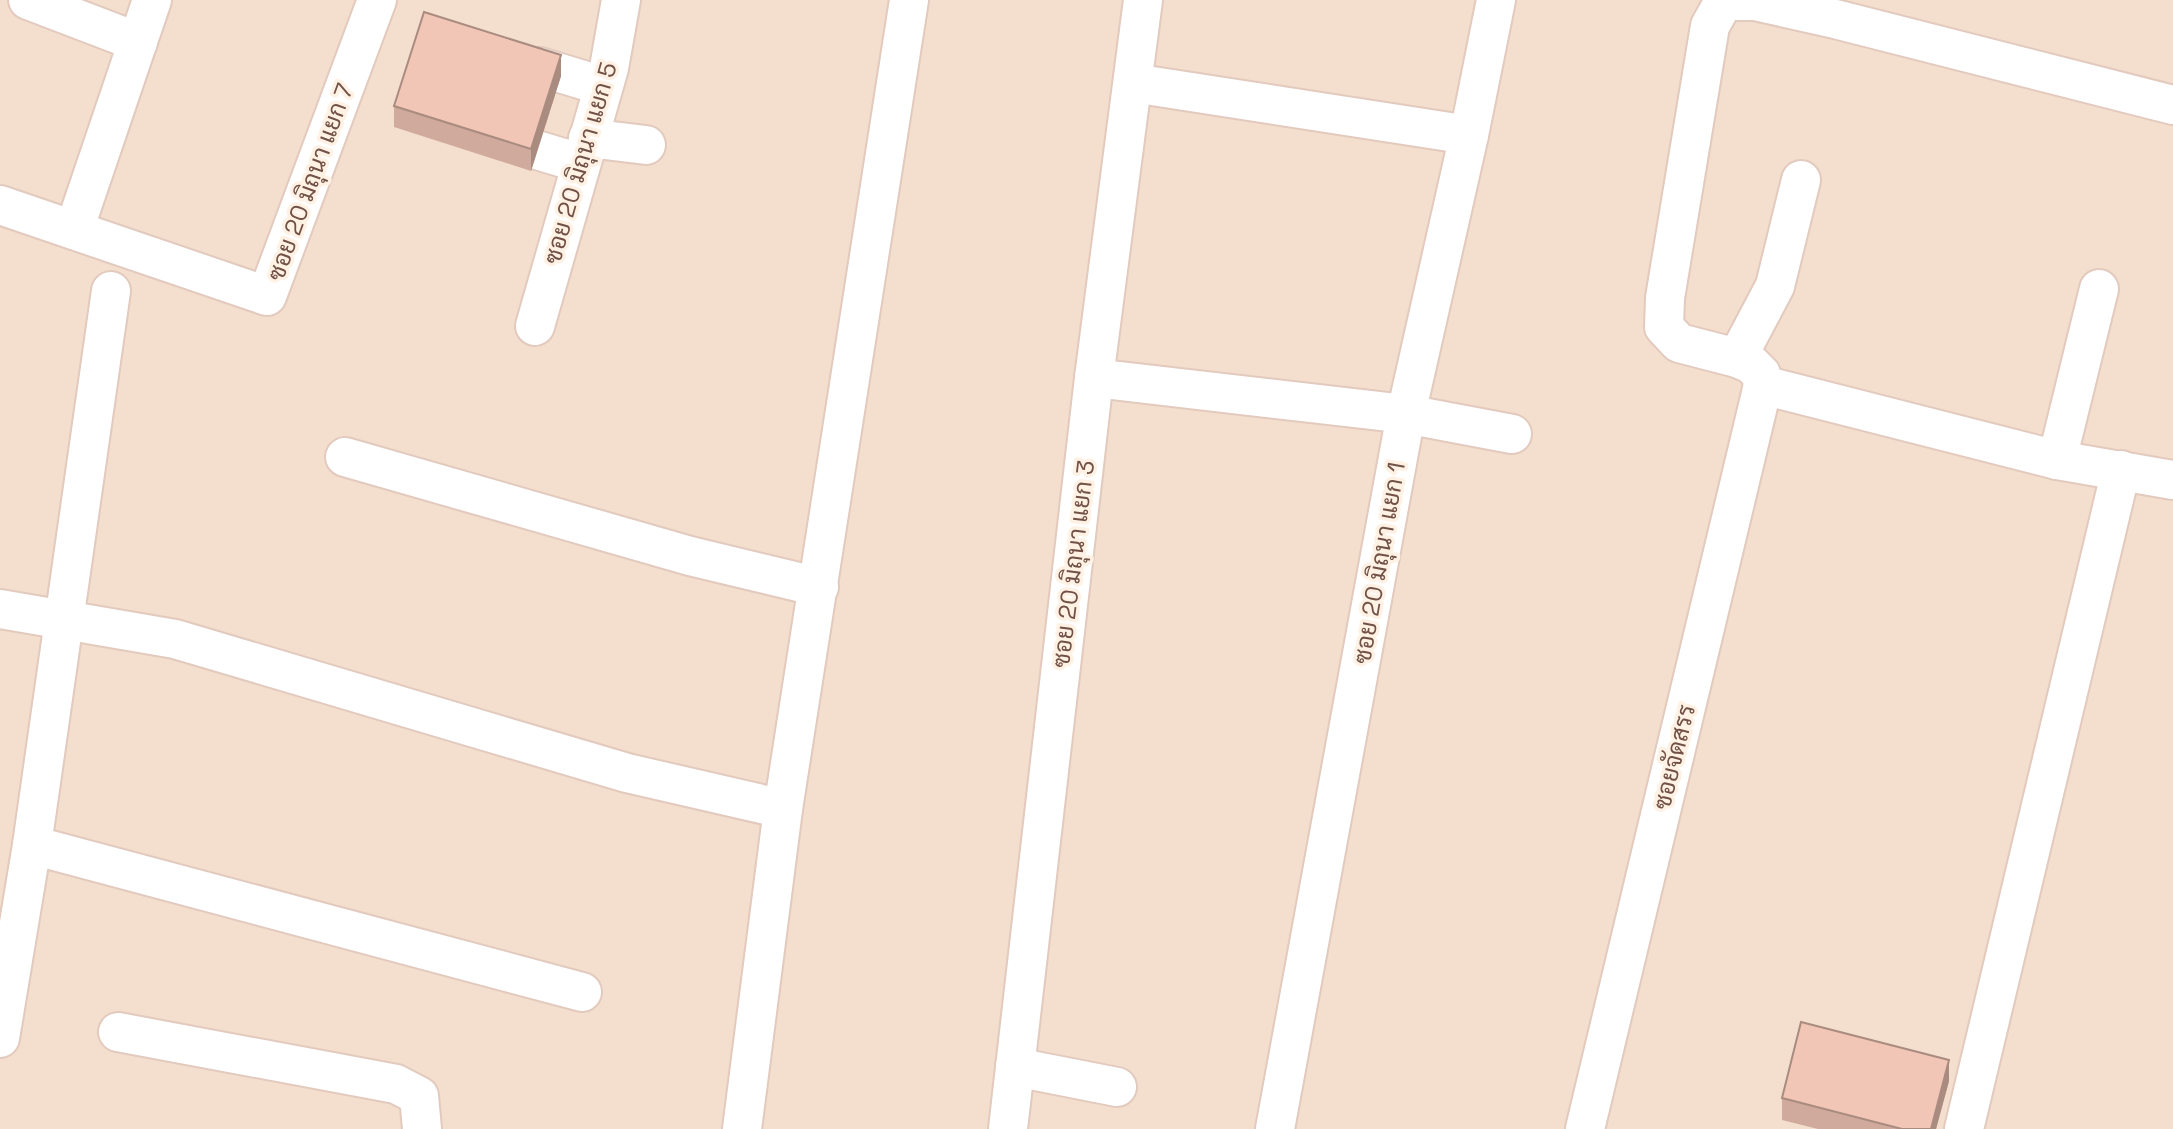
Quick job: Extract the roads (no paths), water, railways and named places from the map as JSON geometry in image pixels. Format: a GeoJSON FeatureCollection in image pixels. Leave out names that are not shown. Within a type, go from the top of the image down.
{"type":"FeatureCollection","features":[{"type":"Feature","properties":{"kind":"street"},"geometry":{"type":"LineString","coordinates":[[28,0],[138,42]]}},
{"type":"Feature","properties":{"kind":"street"},"geometry":{"type":"LineString","coordinates":[[74,230],[152,0]]}},
{"type":"Feature","properties":{"kind":"street","name":"ซอย 20 มิถุนา แยก 7"},"geometry":{"type":"LineString","coordinates":[[0,205],[267,296],[377,0]]}},
{"type":"Feature","properties":{"kind":"street","name":"ซอย 20 มิถุนา แยก 5"},"geometry":{"type":"LineString","coordinates":[[534,326],[609,68],[621,0]]}},
{"type":"Feature","properties":{"kind":"street"},"geometry":{"type":"LineString","coordinates":[[742,1129],[783,808],[909,0]]}},
{"type":"Feature","properties":{"kind":"street","name":"ซอย 20 มิถุนา แยก 3"},"geometry":{"type":"LineString","coordinates":[[1008,1129],[1094,377],[1143,0]]}},
{"type":"Feature","properties":{"kind":"street","name":"ซอย 20 มิถุนา แยก 1"},"geometry":{"type":"LineString","coordinates":[[1275,1129],[1406,414],[1469,135],[1496,0]]}},
{"type":"Feature","properties":{"kind":"street"},"geometry":{"type":"LineString","coordinates":[[2173,105],[1835,19],[1755,1],[1724,1],[1710,26],[1665,298],[1664,327],[1679,343],[1751,364],[1760,374],[1763,385],[2057,460],[2173,480]]}},
{"type":"Feature","properties":{"kind":"street"},"geometry":{"type":"LineString","coordinates":[[540,67],[603,86]]}},
{"type":"Feature","properties":{"kind":"street"},"geometry":{"type":"LineString","coordinates":[[1133,83],[1469,135]]}},
{"type":"Feature","properties":{"kind":"street"},"geometry":{"type":"LineString","coordinates":[[520,145],[584,151],[646,145]]}},
{"type":"Feature","properties":{"kind":"street"},"geometry":{"type":"LineString","coordinates":[[1737,358],[1774,286],[1801,180]]}},
{"type":"Feature","properties":{"kind":"street"},"geometry":{"type":"LineString","coordinates":[[2057,460],[2099,289]]}},
{"type":"Feature","properties":{"kind":"street"},"geometry":{"type":"LineString","coordinates":[[0,1038],[32,845],[111,291]]}},
{"type":"Feature","properties":{"kind":"street"},"geometry":{"type":"LineString","coordinates":[[1094,377],[1406,414],[1512,433]]}},
{"type":"Feature","properties":{"kind":"street","name":"ซอยจัดสรร"},"geometry":{"type":"LineString","coordinates":[[1585,1129],[1763,385]]}},
{"type":"Feature","properties":{"kind":"street"},"geometry":{"type":"LineString","coordinates":[[345,457],[690,556],[819,587]]}},
{"type":"Feature","properties":{"kind":"street"},"geometry":{"type":"LineString","coordinates":[[1964,1129],[2120,470]]}},
{"type":"Feature","properties":{"kind":"street"},"geometry":{"type":"LineString","coordinates":[[0,609],[175,639],[627,774],[783,808]]}},
{"type":"Feature","properties":{"kind":"street"},"geometry":{"type":"LineString","coordinates":[[32,845],[582,992]]}},
{"type":"Feature","properties":{"kind":"street"},"geometry":{"type":"LineString","coordinates":[[118,1032],[396,1084],[419,1096],[422,1129]]}},
{"type":"Feature","properties":{"kind":"street"},"geometry":{"type":"LineString","coordinates":[[1015,1067],[1117,1087]]}}]}
